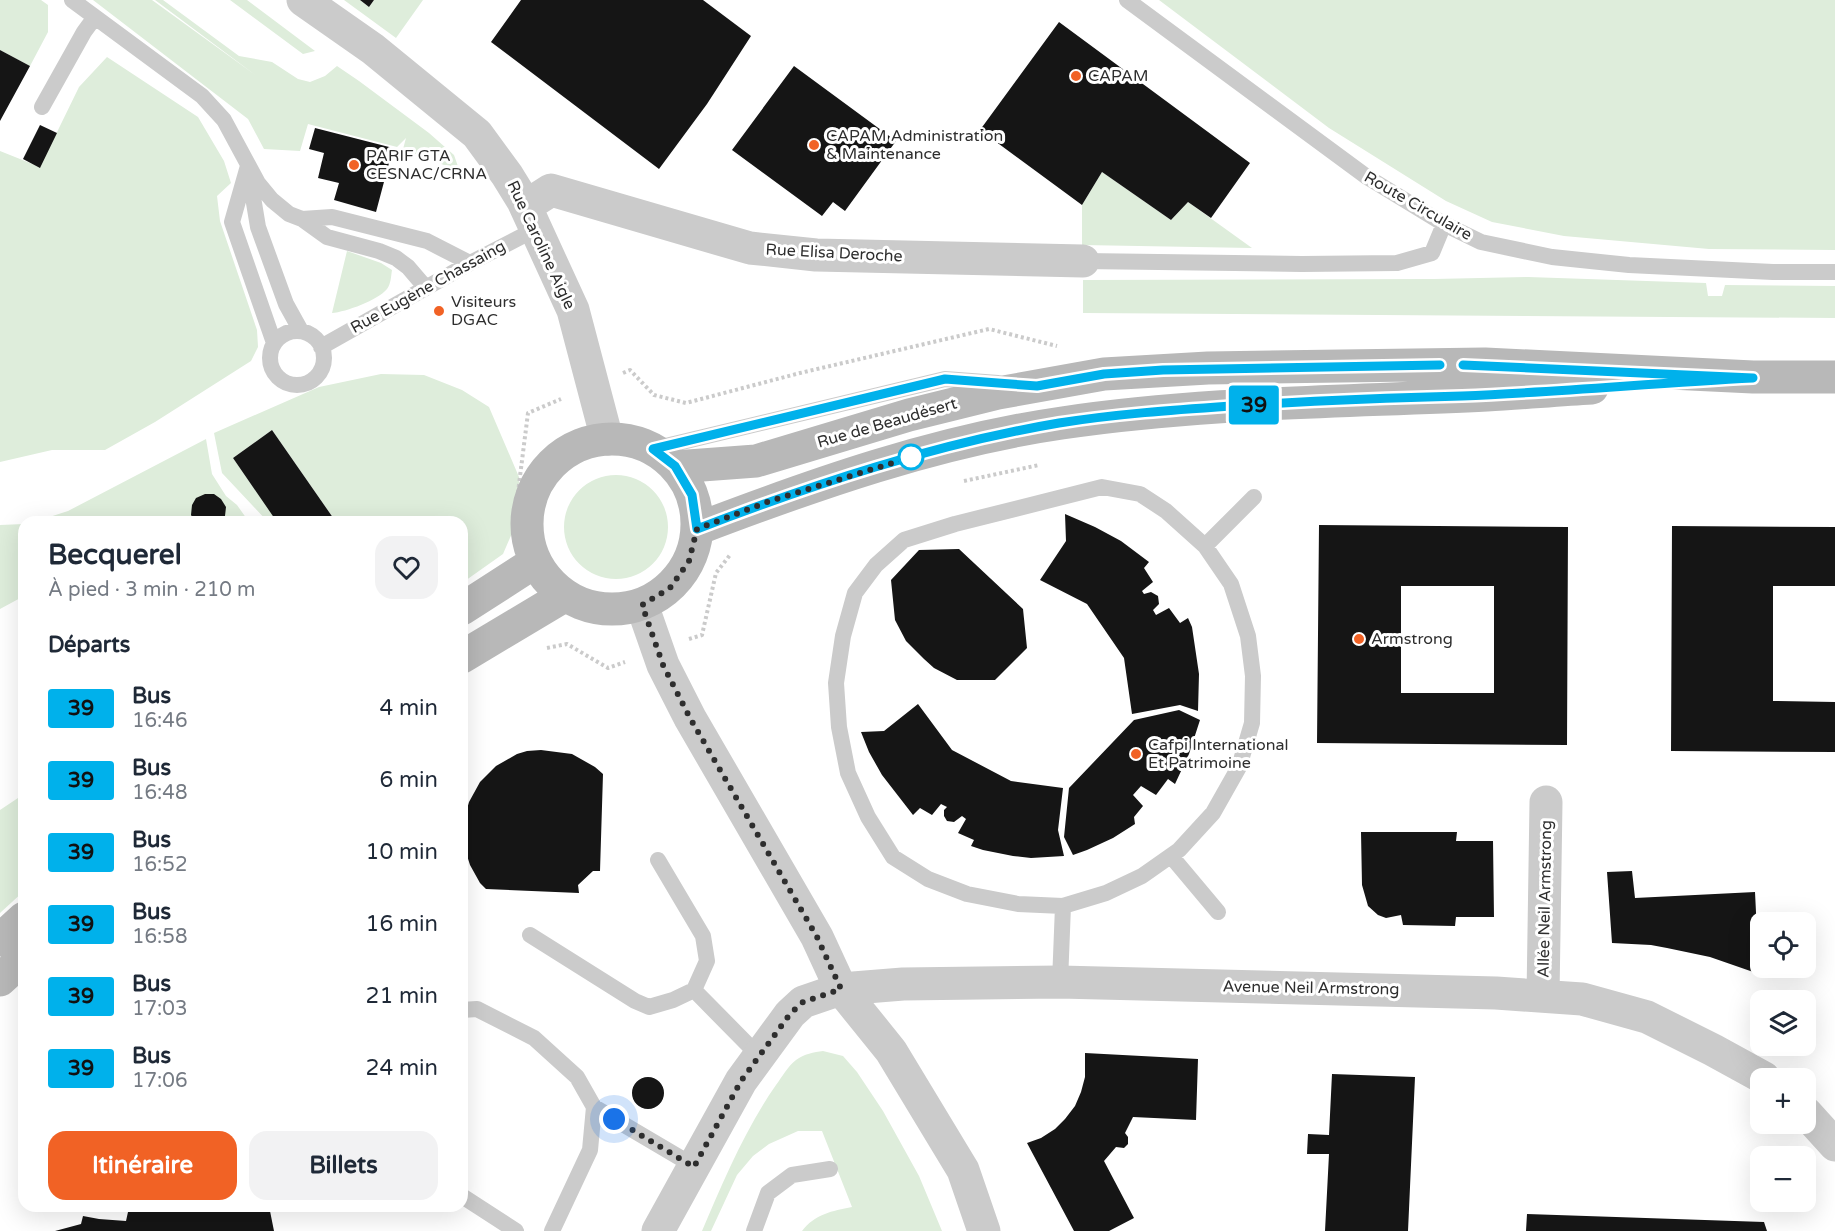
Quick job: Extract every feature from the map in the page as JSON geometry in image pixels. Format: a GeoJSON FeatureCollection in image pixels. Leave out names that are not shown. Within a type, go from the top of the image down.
{"type":"FeatureCollection","features":[{"type":"Feature","properties":{"kind":"main road","name":"Rue de Beaudésert"},"geometry":{"type":"LineString","coordinates":[[664,458],[692,495],[697,529],[689,561],[670,588],[642,605],[602,610],[564,596],[547,581],[535,562],[526,529],[531,496],[548,467],[574,447],[607,439],[630,441],[664,458],[756,461],[909,415],[998,393],[1104,374],[1175,370],[1485,364],[1753,378]]}},
{"type":"Feature","properties":{"kind":"main road"},"geometry":{"type":"LineString","coordinates":[[697,529],[770,501],[918,455],[996,435],[1121,414],[1294,402],[1487,395],[1753,378],[1835,377]]}},
{"type":"Feature","properties":{"kind":"main road"},"geometry":{"type":"LineString","coordinates":[[468,605],[535,562]]}},
{"type":"Feature","properties":{"kind":"main road"},"geometry":{"type":"LineString","coordinates":[[468,653],[564,596]]}},
{"type":"Feature","properties":{"kind":"main road"},"geometry":{"type":"LineString","coordinates":[[0,940],[18,924]]}},
{"type":"Feature","properties":{"kind":"main road"},"geometry":{"type":"LineString","coordinates":[[0,980],[18,964]]}},
{"type":"Feature","properties":{"kind":"street","name":"Rue Caroline Aigle"},"geometry":{"type":"LineString","coordinates":[[303,0],[373,49],[477,134],[507,175],[531,217],[573,310],[607,439]]}},
{"type":"Feature","properties":{"kind":"street","name":"Rue Elisa Deroche"},"geometry":{"type":"LineString","coordinates":[[531,217],[551,190],[750,248],[816,255],[1083,261]]}},
{"type":"Feature","properties":{"kind":"street"},"geometry":{"type":"LineString","coordinates":[[642,605],[663,665],[690,718],[817,937],[841,989],[891,1051],[963,1170],[984,1231]]}},
{"type":"Feature","properties":{"kind":"street","name":"Allée Neil Armstrong"},"geometry":{"type":"LineString","coordinates":[[1543,996],[1546,802]]}},
{"type":"Feature","properties":{"kind":"street","name":"Avenue Neil Armstrong"},"geometry":{"type":"LineString","coordinates":[[658,1231],[741,1081],[790,1014],[803,1002],[841,989],[903,984],[1060,982],[1488,993],[1582,999],[1647,1017],[1750,1070]]}},
{"type":"Feature","properties":{"kind":"street"},"geometry":{"type":"LineString","coordinates":[[1816,1124],[1835,1145]]}},
{"type":"Feature","properties":{"kind":"lane"},"geometry":{"type":"LineString","coordinates":[[72,0],[202,96],[224,120],[258,183],[272,200],[289,214],[302,219],[327,237],[396,258],[408,267],[426,288]]}},
{"type":"Feature","properties":{"kind":"lane","name":"Route Circulaire"},"geometry":{"type":"LineString","coordinates":[[1126,0],[1367,177],[1444,224],[1481,242],[1552,257],[1629,266],[1773,272],[1835,272]]}},
{"type":"Feature","properties":{"kind":"lane"},"geometry":{"type":"LineString","coordinates":[[42,107],[84,32],[95,17]]}},
{"type":"Feature","properties":{"kind":"lane"},"geometry":{"type":"LineString","coordinates":[[248,166],[258,227],[286,304],[301,331]]}},
{"type":"Feature","properties":{"kind":"lane"},"geometry":{"type":"LineString","coordinates":[[248,166],[232,222],[274,344]]}},
{"type":"Feature","properties":{"kind":"lane"},"geometry":{"type":"LineString","coordinates":[[302,219],[332,217],[427,240],[470,263]]}},
{"type":"Feature","properties":{"kind":"lane","name":"Rue Eugène Chassaing"},"geometry":{"type":"LineString","coordinates":[[321,346],[470,263],[531,217]]}},
{"type":"Feature","properties":{"kind":"lane"},"geometry":{"type":"LineString","coordinates":[[1083,261],[1397,263],[1432,253],[1444,224]]}},
{"type":"Feature","properties":{"kind":"lane"},"geometry":{"type":"LineString","coordinates":[[290,331],[301,331],[316,339],[321,346],[324,356],[323,365],[311,381],[302,385],[293,385],[276,376],[271,368],[270,351],[281,336],[290,331]]}},
{"type":"Feature","properties":{"kind":"lane"},"geometry":{"type":"LineString","coordinates":[[1102,487],[1140,494],[1166,512],[1205,546],[1231,584],[1248,636],[1253,676],[1252,723],[1239,767],[1213,813],[1171,856],[1142,876],[1106,892],[1063,906],[1018,904],[967,894],[928,879],[893,857],[868,817],[848,773],[839,727],[837,683],[843,636],[855,593],[876,565],[904,540],[955,524],[1102,487]]}},
{"type":"Feature","properties":{"kind":"lane"},"geometry":{"type":"LineString","coordinates":[[1205,546],[1254,497]]}},
{"type":"Feature","properties":{"kind":"lane"},"geometry":{"type":"LineString","coordinates":[[1171,856],[1218,912]]}},
{"type":"Feature","properties":{"kind":"lane"},"geometry":{"type":"LineString","coordinates":[[530,935],[635,1001],[649,1007],[673,1000],[694,990],[707,961],[703,936],[658,860]]}},
{"type":"Feature","properties":{"kind":"lane"},"geometry":{"type":"LineString","coordinates":[[1060,982],[1063,906]]}},
{"type":"Feature","properties":{"kind":"lane"},"geometry":{"type":"LineString","coordinates":[[694,990],[759,1056]]}},
{"type":"Feature","properties":{"kind":"lane"},"geometry":{"type":"LineString","coordinates":[[468,1010],[477,1009],[534,1038],[577,1077],[594,1107],[694,1167]]}},
{"type":"Feature","properties":{"kind":"lane"},"geometry":{"type":"LineString","coordinates":[[552,1231],[590,1150],[594,1107]]}},
{"type":"Feature","properties":{"kind":"lane"},"geometry":{"type":"LineString","coordinates":[[753,1231],[768,1193],[792,1175],[830,1169]]}},
{"type":"Feature","properties":{"kind":"lane"},"geometry":{"type":"LineString","coordinates":[[468,1200],[516,1231]]}},
{"type":"Feature","properties":{"kind":"path"},"geometry":{"type":"LineString","coordinates":[[509,539],[516,532],[517,500],[528,413]]}},
{"type":"Feature","properties":{"kind":"green space"},"geometry":{"type":"Polygon","coordinates":[[[0,0],[41,0],[48,5],[48,32],[30,66],[0,50],[0,0]]]}},
{"type":"Feature","properties":{"kind":"green space"},"geometry":{"type":"Polygon","coordinates":[[[93,0],[152,0],[258,77],[155,0],[163,0],[239,56],[272,62],[298,79],[310,82],[325,76],[337,66],[429,133],[454,155],[461,175],[449,167],[403,149],[406,138],[397,147],[308,124],[300,151],[264,149],[248,119],[93,0]]]}},
{"type":"Feature","properties":{"kind":"green space"},"geometry":{"type":"Polygon","coordinates":[[[230,0],[247,0],[315,51],[303,54],[230,0]]]}},
{"type":"Feature","properties":{"kind":"green space"},"geometry":{"type":"Polygon","coordinates":[[[344,0],[360,0],[369,7],[374,0],[423,0],[396,38],[344,0]]]}},
{"type":"Feature","properties":{"kind":"green space"},"geometry":{"type":"Polygon","coordinates":[[[1159,0],[1835,0],[1835,250],[1709,249],[1564,236],[1492,222],[1446,201],[1329,128],[1159,0]]]}},
{"type":"Feature","properties":{"kind":"green space"},"geometry":{"type":"Polygon","coordinates":[[[107,57],[198,117],[224,161],[231,183],[217,196],[220,221],[257,330],[258,347],[251,361],[155,422],[105,450],[52,450],[0,462],[0,151],[40,167],[79,87],[107,57]]]}},
{"type":"Feature","properties":{"kind":"green space"},"geometry":{"type":"Polygon","coordinates":[[[1102,172],[1171,220],[1188,202],[1252,248],[1082,245],[1082,205],[1102,172]]]}},
{"type":"Feature","properties":{"kind":"green space"},"geometry":{"type":"Polygon","coordinates":[[[347,251],[381,263],[392,270],[390,282],[383,293],[369,301],[332,313],[347,251]]]}},
{"type":"Feature","properties":{"kind":"green space"},"geometry":{"type":"Polygon","coordinates":[[[1528,277],[1706,283],[1708,296],[1722,296],[1725,285],[1835,286],[1835,318],[1083,313],[1083,280],[1528,277]]]}},
{"type":"Feature","properties":{"kind":"green space"},"geometry":{"type":"Polygon","coordinates":[[[381,374],[424,375],[462,390],[489,407],[519,477],[519,517],[503,554],[468,579],[468,516],[332,516],[272,430],[233,458],[274,516],[262,516],[222,473],[214,433],[319,387],[381,374]]]}},
{"type":"Feature","properties":{"kind":"green space"},"geometry":{"type":"Polygon","coordinates":[[[206,439],[212,474],[226,496],[237,505],[245,516],[53,516],[68,511],[206,439]]]}},
{"type":"Feature","properties":{"kind":"green space"},"geometry":{"type":"Polygon","coordinates":[[[616,475],[636,479],[653,490],[664,507],[668,527],[664,547],[653,564],[636,575],[616,579],[596,575],[579,564],[568,547],[564,527],[568,507],[579,490],[596,479],[616,475]]]}},
{"type":"Feature","properties":{"kind":"green space"},"geometry":{"type":"Polygon","coordinates":[[[18,524],[18,599],[0,609],[0,525],[18,524]]]}},
{"type":"Feature","properties":{"kind":"green space"},"geometry":{"type":"Polygon","coordinates":[[[18,798],[18,896],[0,913],[0,810],[18,798]]]}},
{"type":"Feature","properties":{"kind":"green space"},"geometry":{"type":"Polygon","coordinates":[[[823,1051],[843,1056],[857,1072],[883,1111],[919,1176],[942,1231],[802,1231],[818,1217],[852,1207],[822,1131],[798,1131],[769,1144],[753,1156],[737,1175],[711,1231],[702,1231],[744,1138],[776,1085],[796,1060],[802,1056],[823,1051]]]}},
{"type":"Feature","properties":{"kind":"building"},"geometry":{"type":"Polygon","coordinates":[[[360,0],[374,0],[369,7],[360,0]]]}},
{"type":"Feature","properties":{"kind":"building"},"geometry":{"type":"Polygon","coordinates":[[[521,0],[703,0],[751,36],[707,104],[659,169],[491,42],[521,0]]]}},
{"type":"Feature","properties":{"kind":"building","name":"CAPAM"},"geometry":{"type":"Polygon","coordinates":[[[1059,22],[1250,163],[1211,218],[1188,202],[1171,220],[1102,172],[1082,205],[980,130],[1059,22]]]}},
{"type":"Feature","properties":{"kind":"building"},"geometry":{"type":"Polygon","coordinates":[[[0,50],[30,66],[0,121],[0,50]]]}},
{"type":"Feature","properties":{"kind":"building","name":"CAPAM Administration & Maintenance"},"geometry":{"type":"Polygon","coordinates":[[[794,66],[896,141],[845,211],[833,202],[822,216],[732,150],[794,66]]]}},
{"type":"Feature","properties":{"kind":"building"},"geometry":{"type":"Polygon","coordinates":[[[40,125],[57,133],[40,168],[23,159],[40,125]]]}},
{"type":"Feature","properties":{"kind":"building","name":"PARIF GTA CESNAC/CRNA"},"geometry":{"type":"Polygon","coordinates":[[[315,128],[393,148],[376,212],[334,200],[339,183],[318,178],[324,153],[309,149],[315,128]]]}},
{"type":"Feature","properties":{"kind":"building"},"geometry":{"type":"Polygon","coordinates":[[[272,430],[332,516],[273,516],[233,458],[272,430]]]}},
{"type":"Feature","properties":{"kind":"building"},"geometry":{"type":"Polygon","coordinates":[[[205,494],[214,494],[226,507],[225,516],[192,516],[192,505],[196,498],[205,494]]]}},
{"type":"Feature","properties":{"kind":"building"},"geometry":{"type":"Polygon","coordinates":[[[1065,514],[1121,541],[1149,562],[1144,568],[1153,582],[1142,591],[1144,594],[1151,592],[1158,596],[1159,604],[1153,610],[1156,615],[1169,608],[1180,623],[1188,618],[1192,627],[1199,674],[1198,711],[1180,705],[1132,714],[1124,658],[1087,604],[1040,580],[1066,541],[1065,514]]]}},
{"type":"Feature","properties":{"kind":"building","name":"Armstrong"},"geometry":{"type":"Polygon","coordinates":[[[1319,525],[1568,527],[1567,745],[1317,743],[1319,525]],[[1401,586],[1401,693],[1494,693],[1494,586],[1401,586]]]}},
{"type":"Feature","properties":{"kind":"building"},"geometry":{"type":"Polygon","coordinates":[[[1672,526],[1835,527],[1835,586],[1773,586],[1773,701],[1835,702],[1835,752],[1671,751],[1672,526]]]}},
{"type":"Feature","properties":{"kind":"building"},"geometry":{"type":"Polygon","coordinates":[[[959,549],[1023,609],[1027,648],[995,680],[957,680],[934,668],[906,641],[895,620],[891,580],[919,550],[959,549]]]}},
{"type":"Feature","properties":{"kind":"building"},"geometry":{"type":"Polygon","coordinates":[[[918,704],[952,750],[1011,781],[1063,788],[1058,830],[1064,856],[1031,858],[971,846],[974,840],[958,833],[966,819],[962,816],[954,822],[947,821],[944,810],[947,807],[941,804],[932,815],[920,808],[913,815],[882,775],[861,732],[884,731],[918,704]]]}},
{"type":"Feature","properties":{"kind":"building"},"geometry":{"type":"Polygon","coordinates":[[[1179,710],[1200,720],[1189,754],[1175,784],[1168,779],[1156,795],[1141,786],[1133,795],[1143,806],[1134,817],[1135,824],[1113,838],[1073,855],[1064,837],[1069,788],[1134,720],[1179,710]]]}},
{"type":"Feature","properties":{"kind":"building"},"geometry":{"type":"Polygon","coordinates":[[[541,750],[572,754],[603,774],[600,871],[593,871],[578,885],[579,893],[486,889],[470,865],[468,859],[469,802],[480,782],[496,766],[527,751],[541,750]]]}},
{"type":"Feature","properties":{"kind":"building"},"geometry":{"type":"Polygon","coordinates":[[[1361,832],[1457,832],[1456,841],[1493,841],[1494,917],[1456,917],[1455,926],[1403,925],[1401,915],[1386,918],[1378,915],[1368,906],[1362,885],[1361,832]]]}},
{"type":"Feature","properties":{"kind":"building"},"geometry":{"type":"Polygon","coordinates":[[[1632,871],[1635,898],[1755,892],[1756,912],[1750,912],[1750,971],[1710,957],[1651,945],[1612,943],[1607,872],[1632,871]]]}},
{"type":"Feature","properties":{"kind":"building"},"geometry":{"type":"Polygon","coordinates":[[[1085,1053],[1198,1059],[1196,1120],[1133,1117],[1125,1133],[1128,1137],[1128,1144],[1124,1148],[1116,1147],[1104,1161],[1134,1218],[1109,1231],[1074,1231],[1027,1143],[1055,1129],[1075,1106],[1085,1077],[1085,1053]]]}},
{"type":"Feature","properties":{"kind":"building"},"geometry":{"type":"Polygon","coordinates":[[[1332,1074],[1415,1077],[1408,1231],[1325,1231],[1329,1154],[1307,1154],[1308,1134],[1329,1135],[1332,1074]]]}},
{"type":"Feature","properties":{"kind":"building"},"geometry":{"type":"Polygon","coordinates":[[[648,1077],[659,1082],[664,1093],[659,1104],[648,1109],[637,1104],[632,1093],[637,1082],[648,1077]]]}},
{"type":"Feature","properties":{"kind":"building"},"geometry":{"type":"Polygon","coordinates":[[[128,1212],[270,1212],[274,1231],[55,1231],[81,1224],[83,1216],[126,1221],[128,1212]]]}},
{"type":"Feature","properties":{"kind":"building"},"geometry":{"type":"Polygon","coordinates":[[[1527,1214],[1764,1222],[1767,1231],[1526,1231],[1527,1214]]]}},
{"type":"Feature","properties":{"kind":"bus line","name":"39"},"geometry":{"type":"LineString","coordinates":[[1440,365],[1163,370],[1104,374],[1037,386],[945,379],[653,449],[675,466],[692,495],[697,529],[770,501],[918,455],[996,435],[1121,414],[1294,402],[1487,395],[1753,378],[1485,364],[1463,365]]}},
{"type":"Feature","properties":{"kind":"place","name":"CAPAM"},"geometry":{"type":"Point","coordinates":[1076,76]}},
{"type":"Feature","properties":{"kind":"place","name":"CAPAM Administration & Maintenance"},"geometry":{"type":"Point","coordinates":[814,145]}},
{"type":"Feature","properties":{"kind":"place","name":"PARIF GTA CESNAC/CRNA"},"geometry":{"type":"Point","coordinates":[354,165]}},
{"type":"Feature","properties":{"kind":"place","name":"Visiteurs DGAC"},"geometry":{"type":"Point","coordinates":[439,311]}},
{"type":"Feature","properties":{"kind":"place","name":"Armstrong"},"geometry":{"type":"Point","coordinates":[1359,639]}},
{"type":"Feature","properties":{"kind":"place","name":"Cafpi International Et Patrimoine"},"geometry":{"type":"Point","coordinates":[1136,754]}},
{"type":"Feature","properties":{"kind":"route"},"geometry":{"type":"LineString","coordinates":[[614,1119],[694,1167],[741,1081],[790,1014],[803,1002],[841,989],[817,937],[690,718],[663,665],[642,605],[670,588],[689,561],[697,529],[770,501],[918,455],[911,457]]}}]}
